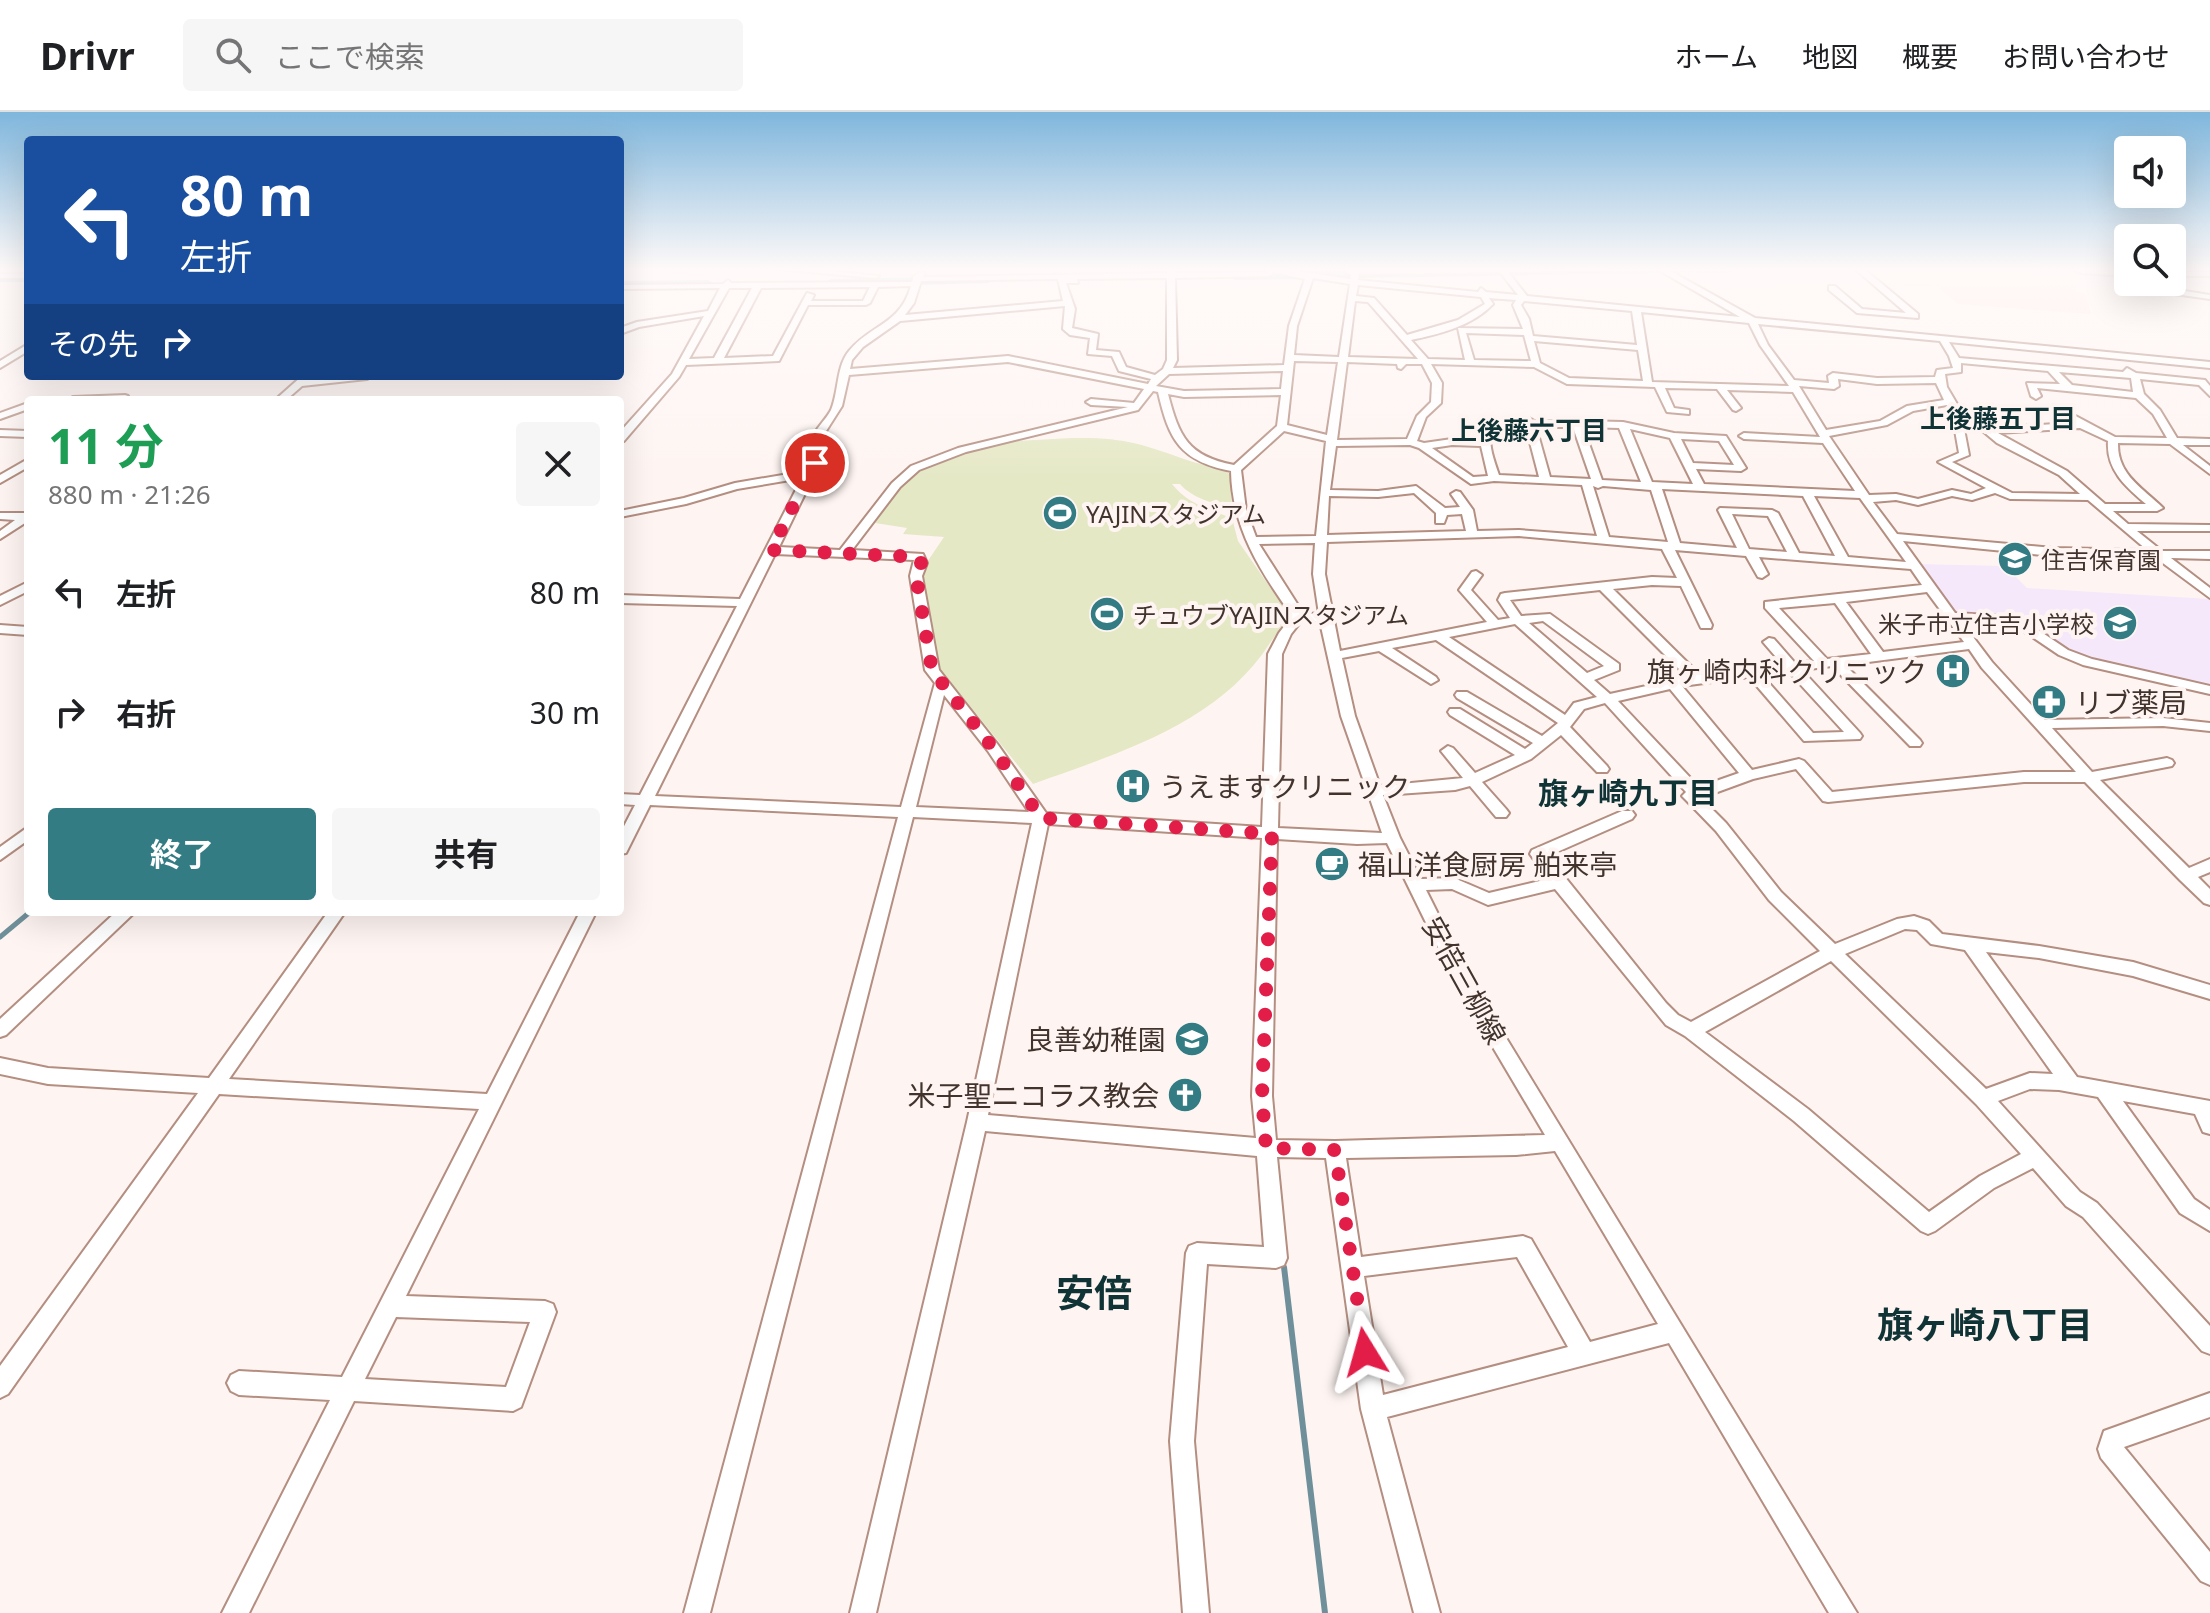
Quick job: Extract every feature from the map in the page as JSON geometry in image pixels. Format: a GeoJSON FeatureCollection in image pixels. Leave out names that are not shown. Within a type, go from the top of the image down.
{"type":"FeatureCollection","features":[{"type":"Feature","properties":{"kind":"street"},"geometry":{"type":"LineString","coordinates":[[624,434],[676,375],[697,338]]}},
{"type":"Feature","properties":{"kind":"street"},"geometry":{"type":"LineString","coordinates":[[714,363],[728,338]]}},
{"type":"Feature","properties":{"kind":"street"},"geometry":{"type":"LineString","coordinates":[[770,372],[787,338]]}},
{"type":"Feature","properties":{"kind":"street"},"geometry":{"type":"LineString","coordinates":[[624,841],[810,474],[815,463],[816,439],[826,428],[842,395],[846,361],[868,338]]}},
{"type":"Feature","properties":{"kind":"street"},"geometry":{"type":"LineString","coordinates":[[1094,338],[1091,352],[1116,354],[1122,369],[1157,385],[1175,435],[1185,451],[1195,458],[1236,469]]}},
{"type":"Feature","properties":{"kind":"street"},"geometry":{"type":"LineString","coordinates":[[844,553],[896,485],[915,468],[962,450],[1135,408],[1167,371],[1173,338]]}},
{"type":"Feature","properties":{"kind":"street"},"geometry":{"type":"LineString","coordinates":[[1236,469],[1282,427],[1291,338]]}},
{"type":"Feature","properties":{"kind":"street","name":"安倍三柳線"},"geometry":{"type":"LineString","coordinates":[[1346,338],[1324,493],[1319,574],[1348,716],[1392,838],[1465,985],[1844,1613]]}},
{"type":"Feature","properties":{"kind":"street"},"geometry":{"type":"LineString","coordinates":[[1406,338],[1425,361],[1437,383],[1436,403],[1422,416],[1411,442]]}},
{"type":"Feature","properties":{"kind":"street"},"geometry":{"type":"LineString","coordinates":[[1463,338],[1470,362]]}},
{"type":"Feature","properties":{"kind":"street"},"geometry":{"type":"LineString","coordinates":[[1529,338],[1536,364]]}},
{"type":"Feature","properties":{"kind":"street"},"geometry":{"type":"LineString","coordinates":[[1554,338],[1640,348]]}},
{"type":"Feature","properties":{"kind":"street"},"geometry":{"type":"LineString","coordinates":[[1639,338],[1648,386]]}},
{"type":"Feature","properties":{"kind":"street"},"geometry":{"type":"LineString","coordinates":[[1761,338],[1864,497],[1971,645],[2089,777],[2210,899]]}},
{"type":"Feature","properties":{"kind":"street"},"geometry":{"type":"LineString","coordinates":[[1940,338],[2210,365]]}},
{"type":"Feature","properties":{"kind":"street"},"geometry":{"type":"LineString","coordinates":[[1940,338],[1958,370],[1940,372],[1939,380],[1951,404],[1964,455],[1943,462],[2010,496],[2088,497]]}},
{"type":"Feature","properties":{"kind":"street"},"geometry":{"type":"LineString","coordinates":[[2032,347],[2069,388]]}},
{"type":"Feature","properties":{"kind":"street"},"geometry":{"type":"LineString","coordinates":[[0,365],[24,350]]}},
{"type":"Feature","properties":{"kind":"street"},"geometry":{"type":"LineString","coordinates":[[2101,354],[2135,377],[2139,395],[2157,412],[2174,442],[2210,471]]}},
{"type":"Feature","properties":{"kind":"street"},"geometry":{"type":"LineString","coordinates":[[684,362],[776,359]]}},
{"type":"Feature","properties":{"kind":"street"},"geometry":{"type":"LineString","coordinates":[[846,372],[1008,359],[1137,405]]}},
{"type":"Feature","properties":{"kind":"street"},"geometry":{"type":"LineString","coordinates":[[1167,371],[1343,359],[1402,363],[1536,364],[1567,381],[1660,387],[1834,386],[1833,376],[1877,381],[1939,380]]}},
{"type":"Feature","properties":{"kind":"street"},"geometry":{"type":"LineString","coordinates":[[1955,360],[2206,383],[2210,393]]}},
{"type":"Feature","properties":{"kind":"street"},"geometry":{"type":"LineString","coordinates":[[285,396],[303,380]]}},
{"type":"Feature","properties":{"kind":"street"},"geometry":{"type":"LineString","coordinates":[[1094,390],[1157,385],[1217,395],[1284,392]]}},
{"type":"Feature","properties":{"kind":"street"},"geometry":{"type":"LineString","coordinates":[[2036,396],[2030,385],[2139,395]]}},
{"type":"Feature","properties":{"kind":"street"},"geometry":{"type":"LineString","coordinates":[[1660,387],[1670,410],[1686,412]]}},
{"type":"Feature","properties":{"kind":"street"},"geometry":{"type":"LineString","coordinates":[[1721,388],[1736,408]]}},
{"type":"Feature","properties":{"kind":"street"},"geometry":{"type":"LineString","coordinates":[[1092,417],[1094,390]]}},
{"type":"Feature","properties":{"kind":"street"},"geometry":{"type":"LineString","coordinates":[[1744,436],[1825,437],[1883,423],[1910,408],[1951,404],[1961,408],[2001,441],[2063,473],[2156,554],[2210,594]]}},
{"type":"Feature","properties":{"kind":"street"},"geometry":{"type":"LineString","coordinates":[[0,416],[24,407]]}},
{"type":"Feature","properties":{"kind":"street"},"geometry":{"type":"LineString","coordinates":[[2055,408],[2113,440],[2210,442]]}},
{"type":"Feature","properties":{"kind":"street"},"geometry":{"type":"LineString","coordinates":[[1529,421],[1546,481]]}},
{"type":"Feature","properties":{"kind":"street"},"geometry":{"type":"LineString","coordinates":[[1494,478],[1485,443],[1485,432],[1490,423],[1529,421],[1623,425],[1674,436],[1722,438],[1741,468],[1689,466]]}},
{"type":"Feature","properties":{"kind":"street"},"geometry":{"type":"LineString","coordinates":[[1576,422],[1604,539]]}},
{"type":"Feature","properties":{"kind":"street"},"geometry":{"type":"LineString","coordinates":[[1623,425],[1652,487],[1685,582],[1706,625]]}},
{"type":"Feature","properties":{"kind":"street"},"geometry":{"type":"LineString","coordinates":[[1990,431],[2082,425]]}},
{"type":"Feature","properties":{"kind":"street"},"geometry":{"type":"LineString","coordinates":[[1282,427],[1331,441],[1411,442],[1423,446],[1471,481],[1494,478],[1896,497],[1918,502],[1952,493],[1972,497],[1995,489]]}},
{"type":"Feature","properties":{"kind":"street"},"geometry":{"type":"LineString","coordinates":[[0,433],[24,434]]}},
{"type":"Feature","properties":{"kind":"street"},"geometry":{"type":"LineString","coordinates":[[1674,436],[1701,489]]}},
{"type":"Feature","properties":{"kind":"street"},"geometry":{"type":"LineString","coordinates":[[2101,507],[2157,508],[2123,477],[2111,456],[2113,440]]}},
{"type":"Feature","properties":{"kind":"street"},"geometry":{"type":"LineString","coordinates":[[1423,446],[1452,442],[1485,443]]}},
{"type":"Feature","properties":{"kind":"street"},"geometry":{"type":"LineString","coordinates":[[0,480],[5,473],[24,464]]}},
{"type":"Feature","properties":{"kind":"street"},"geometry":{"type":"LineString","coordinates":[[1236,469],[1237,492],[1263,570],[1299,616],[1326,619]]}},
{"type":"Feature","properties":{"kind":"street"},"geometry":{"type":"LineString","coordinates":[[624,513],[686,501],[735,486],[810,474]]}},
{"type":"Feature","properties":{"kind":"street"},"geometry":{"type":"LineString","coordinates":[[1324,493],[1378,494],[1416,489],[1442,512],[1467,510]]}},
{"type":"Feature","properties":{"kind":"street"},"geometry":{"type":"LineString","coordinates":[[1807,493],[1844,561]]}},
{"type":"Feature","properties":{"kind":"street"},"geometry":{"type":"LineString","coordinates":[[1456,494],[1467,510],[1472,533]]}},
{"type":"Feature","properties":{"kind":"street"},"geometry":{"type":"LineString","coordinates":[[1762,574],[1724,510],[1772,513],[1795,556]]}},
{"type":"Feature","properties":{"kind":"street"},"geometry":{"type":"LineString","coordinates":[[1438,534],[1442,512]]}},
{"type":"Feature","properties":{"kind":"street"},"geometry":{"type":"LineString","coordinates":[[0,516],[24,517]]}},
{"type":"Feature","properties":{"kind":"street"},"geometry":{"type":"LineString","coordinates":[[0,536],[24,519]]}},
{"type":"Feature","properties":{"kind":"street"},"geometry":{"type":"LineString","coordinates":[[2125,527],[2210,528]]}},
{"type":"Feature","properties":{"kind":"street"},"geometry":{"type":"LineString","coordinates":[[1252,541],[1472,533],[1604,539],[1913,566]]}},
{"type":"Feature","properties":{"kind":"street"},"geometry":{"type":"LineString","coordinates":[[1892,537],[2053,552],[2210,555]]}},
{"type":"Feature","properties":{"kind":"street"},"geometry":{"type":"LineString","coordinates":[[771,550],[919,557],[921,563],[916,576],[932,670],[940,685],[993,748],[1041,818],[977,1122],[863,1613]]}},
{"type":"Feature","properties":{"kind":"street"},"geometry":{"type":"LineString","coordinates":[[1476,575],[1465,590],[1495,624]]}},
{"type":"Feature","properties":{"kind":"street"},"geometry":{"type":"LineString","coordinates":[[1685,582],[1652,581],[1505,597],[1504,600],[1518,620],[1606,699],[1695,792]]}},
{"type":"Feature","properties":{"kind":"street"},"geometry":{"type":"LineString","coordinates":[[1603,586],[1697,679]]}},
{"type":"Feature","properties":{"kind":"street"},"geometry":{"type":"LineString","coordinates":[[0,601],[24,588]]}},
{"type":"Feature","properties":{"kind":"street"},"geometry":{"type":"LineString","coordinates":[[1915,743],[1769,605],[1929,588]]}},
{"type":"Feature","properties":{"kind":"street"},"geometry":{"type":"LineString","coordinates":[[624,599],[745,603]]}},
{"type":"Feature","properties":{"kind":"street"},"geometry":{"type":"LineString","coordinates":[[1838,599],[1879,656]]}},
{"type":"Feature","properties":{"kind":"street"},"geometry":{"type":"LineString","coordinates":[[1196,1613],[1182,1441],[1197,1253],[1276,1258],[1262,1096],[1275,654],[1285,633],[1299,616]]}},
{"type":"Feature","properties":{"kind":"street"},"geometry":{"type":"LineString","coordinates":[[1949,616],[2023,623],[2040,639],[2070,656],[2210,690]]}},
{"type":"Feature","properties":{"kind":"street"},"geometry":{"type":"LineString","coordinates":[[1334,656],[1546,617],[1614,667],[1584,679]]}},
{"type":"Feature","properties":{"kind":"street"},"geometry":{"type":"LineString","coordinates":[[0,629],[24,631]]}},
{"type":"Feature","properties":{"kind":"street"},"geometry":{"type":"LineString","coordinates":[[1439,636],[1564,724],[1602,769]]}},
{"type":"Feature","properties":{"kind":"street"},"geometry":{"type":"LineString","coordinates":[[1752,672],[1809,738],[1855,736],[1769,642]]}},
{"type":"Feature","properties":{"kind":"street"},"geometry":{"type":"LineString","coordinates":[[1374,791],[1455,785],[1473,780],[1526,756],[1564,724],[1579,706],[1606,699],[1697,679],[1971,645]]}},
{"type":"Feature","properties":{"kind":"street"},"geometry":{"type":"LineString","coordinates":[[1383,648],[1431,680]]}},
{"type":"Feature","properties":{"kind":"street"},"geometry":{"type":"LineString","coordinates":[[1672,683],[1749,775]]}},
{"type":"Feature","properties":{"kind":"street"},"geometry":{"type":"LineString","coordinates":[[697,1613],[940,685]]}},
{"type":"Feature","properties":{"kind":"street"},"geometry":{"type":"LineString","coordinates":[[1462,695],[1543,743]]}},
{"type":"Feature","properties":{"kind":"street"},"geometry":{"type":"LineString","coordinates":[[1455,712],[1526,756]]}},
{"type":"Feature","properties":{"kind":"street"},"geometry":{"type":"LineString","coordinates":[[2040,724],[2163,722],[2210,727]]}},
{"type":"Feature","properties":{"kind":"street"},"geometry":{"type":"LineString","coordinates":[[1448,751],[1501,813]]}},
{"type":"Feature","properties":{"kind":"street"},"geometry":{"type":"LineString","coordinates":[[2167,763],[2089,777],[2024,777],[1828,797],[1799,764],[1749,775],[1690,796],[1721,827],[1775,896],[1983,1098],[2073,1199],[2090,1210],[2210,1343]]}},
{"type":"Feature","properties":{"kind":"street"},"geometry":{"type":"LineString","coordinates":[[624,799],[1041,818],[1357,839],[1392,838]]}},
{"type":"Feature","properties":{"kind":"street"},"geometry":{"type":"LineString","coordinates":[[1627,815],[1538,854],[1672,1020],[1691,1031],[1801,1115],[1928,1224],[1987,1182],[2035,1157]]}},
{"type":"Feature","properties":{"kind":"street"},"geometry":{"type":"LineString","coordinates":[[0,855],[24,835]]}},
{"type":"Feature","properties":{"kind":"street"},"geometry":{"type":"LineString","coordinates":[[2186,876],[2210,865]]}},
{"type":"Feature","properties":{"kind":"street"},"geometry":{"type":"LineString","coordinates":[[1415,886],[1444,880],[1457,882],[1488,899],[1559,882]]}},
{"type":"Feature","properties":{"kind":"street"},"geometry":{"type":"LineString","coordinates":[[0,1030],[123,916]]}},
{"type":"Feature","properties":{"kind":"street"},"geometry":{"type":"LineString","coordinates":[[0,1386],[334,916]]}},
{"type":"Feature","properties":{"kind":"street"},"geometry":{"type":"LineString","coordinates":[[235,1613],[586,916]]}},
{"type":"Feature","properties":{"kind":"street"},"geometry":{"type":"LineString","coordinates":[[1691,1031],[1832,952],[1914,921],[1925,925],[1937,940],[2039,952],[2133,969],[2210,992]]}},
{"type":"Feature","properties":{"kind":"street"},"geometry":{"type":"LineString","coordinates":[[1972,946],[2070,1083]]}},
{"type":"Feature","properties":{"kind":"street"},"geometry":{"type":"LineString","coordinates":[[0,1066],[48,1076],[492,1102]]}},
{"type":"Feature","properties":{"kind":"street"},"geometry":{"type":"LineString","coordinates":[[1983,1098],[2030,1081],[2070,1083],[2207,1114]]}},
{"type":"Feature","properties":{"kind":"street"},"geometry":{"type":"LineString","coordinates":[[2102,1088],[2187,1206],[2210,1221]]}},
{"type":"Feature","properties":{"kind":"street"},"geometry":{"type":"LineString","coordinates":[[977,1122],[1266,1148],[1335,1150],[1516,1146],[1559,1142]]}},
{"type":"Feature","properties":{"kind":"street"},"geometry":{"type":"LineString","coordinates":[[1335,1150],[1373,1409],[1427,1613]]}},
{"type":"Feature","properties":{"kind":"street"},"geometry":{"type":"LineString","coordinates":[[1352,1268],[1523,1246],[1584,1353]]}},
{"type":"Feature","properties":{"kind":"street"},"geometry":{"type":"LineString","coordinates":[[239,1383],[513,1399],[545,1312],[388,1306]]}},
{"type":"Feature","properties":{"kind":"street"},"geometry":{"type":"LineString","coordinates":[[1373,1409],[1674,1331]]}},
{"type":"Feature","properties":{"kind":"street"},"geometry":{"type":"LineString","coordinates":[[2210,1405],[2112,1439],[2110,1449],[2210,1572]]}},
{"type":"Feature","properties":{"kind":"shaded area","name":"米子市立住吉小学校"},"geometry":{"type":"Polygon","coordinates":[[[1918,564],[2005,566],[2027,588],[2210,599],[2210,687],[2106,665],[2072,654],[2046,639],[2022,616],[1955,611],[1918,564]]]}},
{"type":"Feature","properties":{"kind":"green space","name":"チュウブYAJINスタジアム"},"geometry":{"type":"Polygon","coordinates":[[[1072,438],[1132,443],[1216,467],[1231,475],[1232,508],[1197,497],[1180,484],[1172,484],[1192,501],[1232,518],[1238,541],[1286,614],[1278,631],[1249,671],[1195,715],[1132,747],[1033,784],[940,669],[923,578],[925,565],[944,537],[903,534],[907,528],[875,523],[901,486],[926,465],[981,447],[1016,441],[1072,438]]]}},
{"type":"Feature","properties":{"kind":"waterway"},"geometry":{"type":"LineString","coordinates":[[0,937],[25,916]]}},
{"type":"Feature","properties":{"kind":"waterway"},"geometry":{"type":"LineString","coordinates":[[1284,1267],[1325,1613]]}},
{"type":"Feature","properties":{"kind":"place","name":"YAJINスタジアム"},"geometry":{"type":"Point","coordinates":[1060,513]}},
{"type":"Feature","properties":{"kind":"place","name":"住吉保育園"},"geometry":{"type":"Point","coordinates":[2015,559]}},
{"type":"Feature","properties":{"kind":"place","name":"チュウブYAJINスタジアム"},"geometry":{"type":"Point","coordinates":[1107,614]}},
{"type":"Feature","properties":{"kind":"place","name":"米子市立住吉小学校"},"geometry":{"type":"Point","coordinates":[2120,623]}},
{"type":"Feature","properties":{"kind":"place","name":"旗ヶ崎内科クリニック"},"geometry":{"type":"Point","coordinates":[1953,671]}},
{"type":"Feature","properties":{"kind":"place","name":"リブ薬局"},"geometry":{"type":"Point","coordinates":[2049,702]}},
{"type":"Feature","properties":{"kind":"place","name":"うえますクリニック"},"geometry":{"type":"Point","coordinates":[1133,786]}},
{"type":"Feature","properties":{"kind":"place","name":"福山洋食厨房 舶来亭"},"geometry":{"type":"Point","coordinates":[1332,864]}},
{"type":"Feature","properties":{"kind":"place","name":"良善幼稚園"},"geometry":{"type":"Point","coordinates":[1192,1039]}},
{"type":"Feature","properties":{"kind":"place","name":"米子聖ニコラス教会"},"geometry":{"type":"Point","coordinates":[1185,1095]}},
{"type":"Feature","properties":{"kind":"district","name":"上後藤五丁目"},"geometry":{"type":"Point","coordinates":[1998,418]}},
{"type":"Feature","properties":{"kind":"district","name":"上後藤六丁目"},"geometry":{"type":"Point","coordinates":[1529,430]}},
{"type":"Feature","properties":{"kind":"district","name":"旗ヶ崎九丁目"},"geometry":{"type":"Point","coordinates":[1628,792]}},
{"type":"Feature","properties":{"kind":"district","name":"安倍"},"geometry":{"type":"Point","coordinates":[1094,1292]}},
{"type":"Feature","properties":{"kind":"district","name":"旗ヶ崎八丁目"},"geometry":{"type":"Point","coordinates":[1985,1324]}},
{"type":"Feature","properties":{"kind":"route"},"geometry":{"type":"LineString","coordinates":[[815,463],[771,550],[919,557],[921,563],[916,576],[932,670],[940,685],[993,748],[1041,818],[1272,834],[1262,1096],[1266,1148],[1335,1150],[1365,1352]]}}]}
